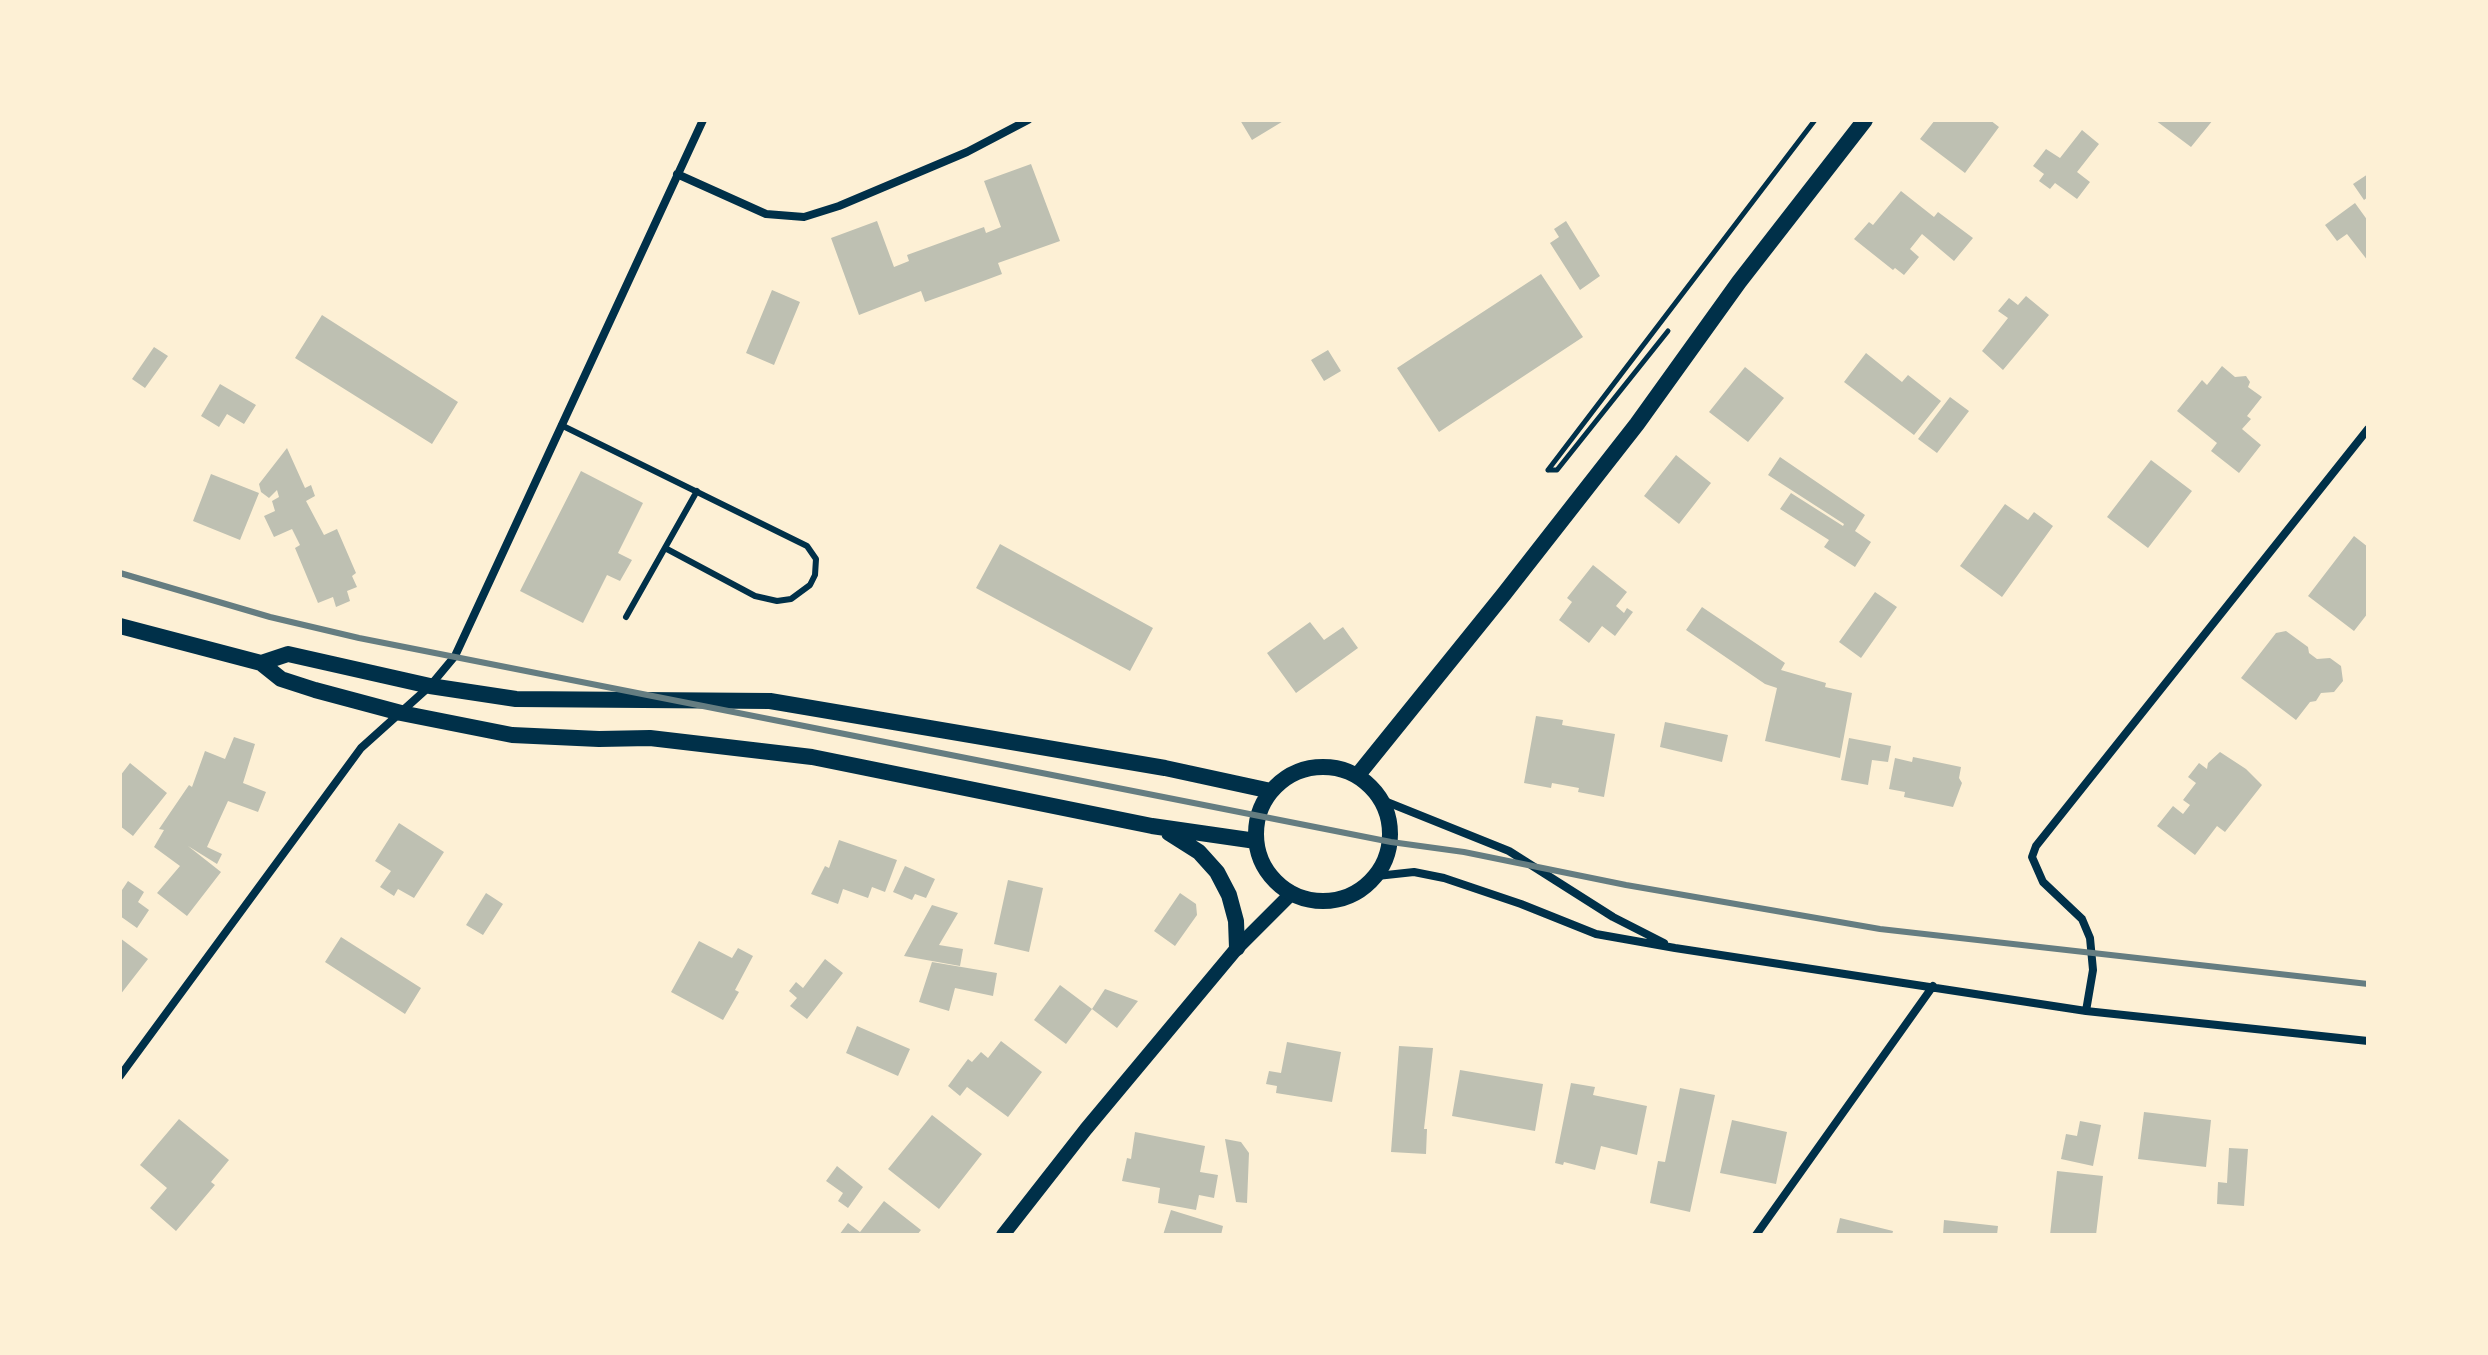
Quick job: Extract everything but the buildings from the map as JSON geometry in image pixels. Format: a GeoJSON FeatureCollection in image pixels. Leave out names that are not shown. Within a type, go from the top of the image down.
{"type":"FeatureCollection","features":[{"type":"Feature","properties":{"kind":"main road"},"geometry":{"type":"LineString","coordinates":[[1357,776],[1628,436],[1739,282],[1865,120]]}},
{"type":"Feature","properties":{"kind":"main road"},"geometry":{"type":"LineString","coordinates":[[120,626],[261,663],[281,679],[401,713],[512,735],[650,738],[812,757],[1152,826],[1256,841]]}},
{"type":"Feature","properties":{"kind":"main road"},"geometry":{"type":"LineString","coordinates":[[261,663],[288,654],[430,686],[516,699],[770,701],[1165,768],[1271,791]]}},
{"type":"Feature","properties":{"kind":"main road"},"geometry":{"type":"LineString","coordinates":[[1321,766],[1340,768],[1357,776],[1371,786],[1382,800],[1389,820],[1391,842],[1386,860],[1377,876],[1363,889],[1346,898],[1327,902],[1291,894],[1270,877],[1258,854],[1258,814],[1271,791],[1285,778],[1302,769],[1321,766]]}},
{"type":"Feature","properties":{"kind":"main road"},"geometry":{"type":"LineString","coordinates":[[1152,826],[1177,837],[1199,852],[1217,872],[1229,895],[1236,921],[1237,948]]}},
{"type":"Feature","properties":{"kind":"street"},"geometry":{"type":"LineString","coordinates":[[120,1076],[361,748],[430,686],[455,656],[703,120]]}},
{"type":"Feature","properties":{"kind":"street"},"geometry":{"type":"LineString","coordinates":[[677,174],[766,214],[804,217],[839,206],[967,152],[1028,120]]}},
{"type":"Feature","properties":{"kind":"street"},"geometry":{"type":"LineString","coordinates":[[2086,1011],[2093,970],[2090,938],[2082,919],[2043,882],[2032,857],[2036,846],[2368,429]]}},
{"type":"Feature","properties":{"kind":"street"},"geometry":{"type":"LineString","coordinates":[[1382,800],[1509,851],[1613,917],[1675,948]]}},
{"type":"Feature","properties":{"kind":"street"},"geometry":{"type":"LineString","coordinates":[[1377,876],[1414,872],[1444,878],[1596,934],[1675,948],[2086,1011],[2368,1041]]}},
{"type":"Feature","properties":{"kind":"street"},"geometry":{"type":"LineString","coordinates":[[1003,1235],[1086,1129],[1237,948],[1291,894]]}},
{"type":"Feature","properties":{"kind":"street"},"geometry":{"type":"LineString","coordinates":[[1756,1235],[1933,986]]}},
{"type":"Feature","properties":{"kind":"lane"},"geometry":{"type":"LineString","coordinates":[[561,425],[807,546],[816,559],[815,575],[810,585],[791,599],[777,601],[755,596],[665,548]]}},
{"type":"Feature","properties":{"kind":"lane"},"geometry":{"type":"LineString","coordinates":[[626,617],[697,491]]}},
{"type":"Feature","properties":{"kind":"path"},"geometry":{"type":"LineString","coordinates":[[1548,470],[1815,120]]}},
{"type":"Feature","properties":{"kind":"railway"},"geometry":{"type":"LineString","coordinates":[[120,573],[270,617],[359,638],[1391,842],[1464,852],[1626,885],[1880,929],[2368,984]]}}]}
